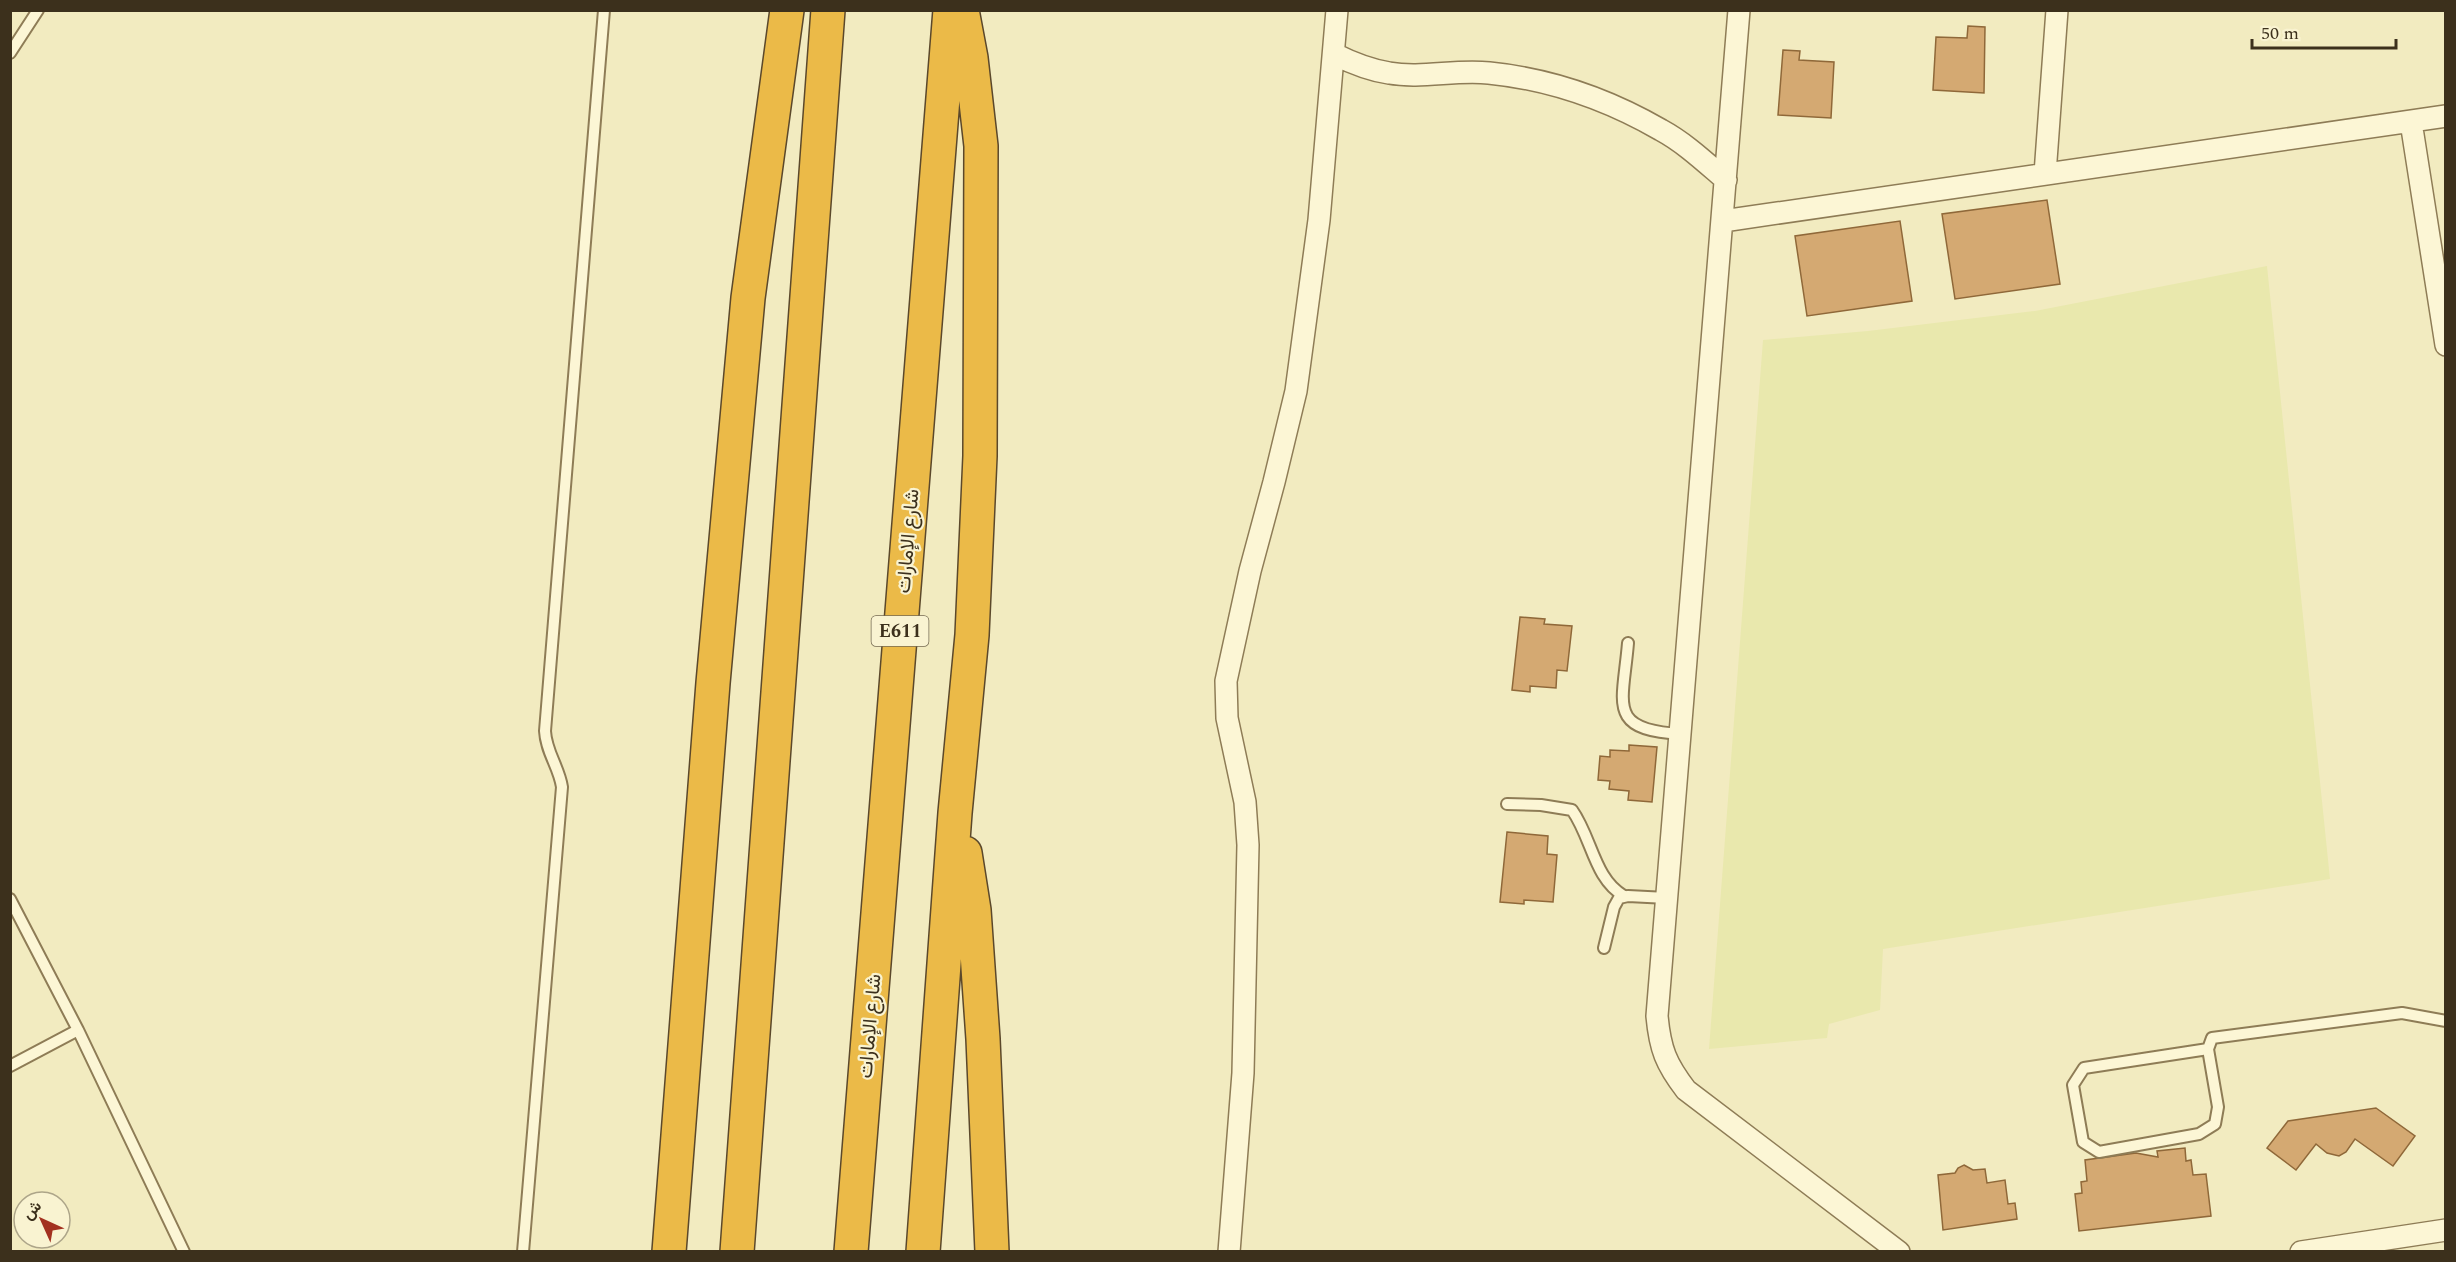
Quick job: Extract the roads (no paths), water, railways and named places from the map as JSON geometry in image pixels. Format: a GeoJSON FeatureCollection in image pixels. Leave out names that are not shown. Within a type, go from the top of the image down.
{"type":"FeatureCollection","features":[{"type":"Feature","properties":{"kind":"highway"},"geometry":{"type":"LineString","coordinates":[[669,1251],[713,683],[748,298],[787,10]]}},
{"type":"Feature","properties":{"kind":"highway"},"geometry":{"type":"LineString","coordinates":[[738,1251],[828,10]]}},
{"type":"Feature","properties":{"kind":"highway","name":"شارع الإمارات"},"geometry":{"type":"LineString","coordinates":[[851,1251],[950,10]]}},
{"type":"Feature","properties":{"kind":"highway"},"geometry":{"type":"LineString","coordinates":[[922,1251],[977,557],[982,367],[981,146],[971,58],[962,10]]}},
{"type":"Feature","properties":{"kind":"highway"},"geometry":{"type":"LineString","coordinates":[[955,813],[967,861],[974,910],[992,1251]]}},
{"type":"Feature","properties":{"kind":"street"},"geometry":{"type":"LineString","coordinates":[[1229,1251],[1243,1073],[1248,846],[1245,802],[1227,718],[1226,681],[1250,571],[1296,391],[1319,220],[1337,10]]}},
{"type":"Feature","properties":{"kind":"street"},"geometry":{"type":"LineString","coordinates":[[1739,10],[1657,1016],[1659,1043],[1669,1068],[1686,1090],[1899,1251]]}},
{"type":"Feature","properties":{"kind":"street"},"geometry":{"type":"LineString","coordinates":[[2045,174],[2057,10]]}},
{"type":"Feature","properties":{"kind":"street"},"geometry":{"type":"LineString","coordinates":[[1334,54],[1361,67],[1391,74],[1487,72],[1535,80],[1581,93],[1661,130],[1693,152],[1726,180]]}},
{"type":"Feature","properties":{"kind":"street"},"geometry":{"type":"LineString","coordinates":[[1723,221],[2445,116]]}},
{"type":"Feature","properties":{"kind":"street"},"geometry":{"type":"LineString","coordinates":[[2411,122],[2445,345]]}},
{"type":"Feature","properties":{"kind":"street"},"geometry":{"type":"LineString","coordinates":[[2301,1251],[2445,1230]]}},
{"type":"Feature","properties":{"kind":"lane"},"geometry":{"type":"LineString","coordinates":[[10,53],[39,10]]}},
{"type":"Feature","properties":{"kind":"lane"},"geometry":{"type":"LineString","coordinates":[[523,1251],[562,787],[556,766],[547,748],[545,731],[604,10]]}},
{"type":"Feature","properties":{"kind":"lane"},"geometry":{"type":"LineString","coordinates":[[1628,643],[1623,704],[1628,718],[1633,724],[1646,730],[1681,734]]}},
{"type":"Feature","properties":{"kind":"lane"},"geometry":{"type":"LineString","coordinates":[[1507,804],[1541,805],[1572,810],[1582,825],[1604,879],[1624,896],[1667,898]]}},
{"type":"Feature","properties":{"kind":"lane"},"geometry":{"type":"LineString","coordinates":[[1604,948],[1616,902],[1624,896]]}},
{"type":"Feature","properties":{"kind":"lane"},"geometry":{"type":"LineString","coordinates":[[10,899],[78,1030],[184,1251]]}},
{"type":"Feature","properties":{"kind":"lane"},"geometry":{"type":"LineString","coordinates":[[2208,1049],[2084,1068],[2073,1085],[2084,1142],[2099,1152],[2199,1134],[2215,1125],[2218,1107],[2208,1049],[2212,1038],[2402,1013],[2445,1021]]}},
{"type":"Feature","properties":{"kind":"lane"},"geometry":{"type":"LineString","coordinates":[[10,1066],[78,1030]]}}]}
